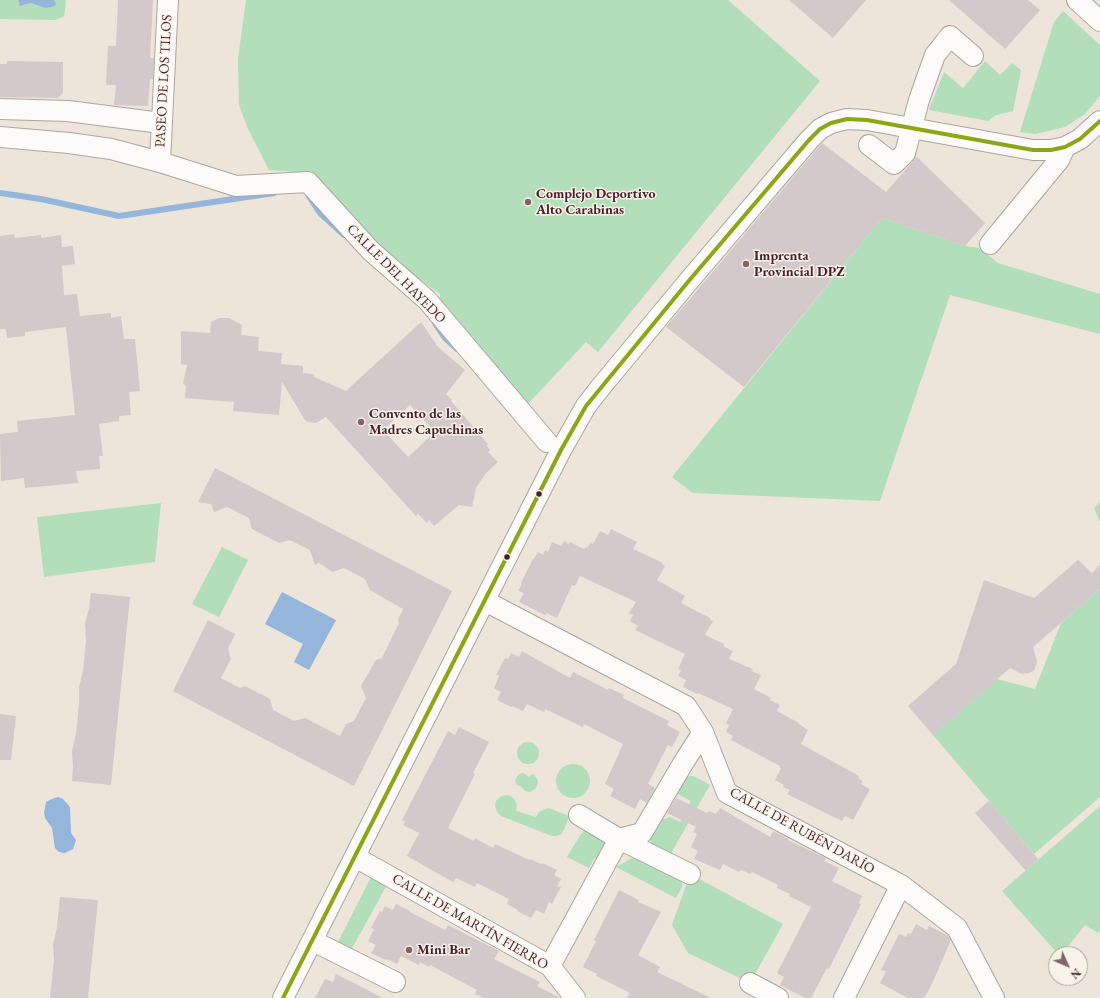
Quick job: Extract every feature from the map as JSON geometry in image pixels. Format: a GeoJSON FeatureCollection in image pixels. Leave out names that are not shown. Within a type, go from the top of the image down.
{"type":"FeatureCollection","features":[{"type":"Feature","properties":{"kind":"street","name":"PASEO DE LOS TILOS"},"geometry":{"type":"LineString","coordinates":[[160,162],[168,0]]}},
{"type":"Feature","properties":{"kind":"street"},"geometry":{"type":"LineString","coordinates":[[1077,0],[1100,21]]}},
{"type":"Feature","properties":{"kind":"street"},"geometry":{"type":"LineString","coordinates":[[869,145],[894,164],[905,153],[919,100],[935,55],[950,36],[973,56]]}},
{"type":"Feature","properties":{"kind":"street"},"geometry":{"type":"LineString","coordinates":[[0,109],[68,111],[161,123]]}},
{"type":"Feature","properties":{"kind":"street"},"geometry":{"type":"LineString","coordinates":[[284,998],[562,450],[586,406],[687,283],[809,140],[820,129],[831,123],[847,119],[867,120],[1033,150],[1051,150],[1065,147],[1080,139],[1100,121]]}},
{"type":"Feature","properties":{"kind":"street","name":"CALLE DEL HAYEDO"},"geometry":{"type":"LineString","coordinates":[[0,137],[69,143],[104,148],[160,162],[236,186],[308,182],[370,251],[428,300],[547,442]]}},
{"type":"Feature","properties":{"kind":"street"},"geometry":{"type":"LineString","coordinates":[[990,244],[1059,160],[1065,147]]}},
{"type":"Feature","properties":{"kind":"street","name":"CALLE DE RUBÉN DARÍO"},"geometry":{"type":"LineString","coordinates":[[485,601],[686,706],[703,732],[727,793],[901,885],[957,928],[994,998]]}},
{"type":"Feature","properties":{"kind":"street"},"geometry":{"type":"LineString","coordinates":[[550,966],[619,839],[642,833],[703,732]]}},
{"type":"Feature","properties":{"kind":"street"},"geometry":{"type":"LineString","coordinates":[[579,815],[619,839],[690,874]]}},
{"type":"Feature","properties":{"kind":"street","name":"CALLE DE MARTÍN FIERRO"},"geometry":{"type":"LineString","coordinates":[[355,857],[550,966],[575,998]]}},
{"type":"Feature","properties":{"kind":"street"},"geometry":{"type":"LineString","coordinates":[[844,998],[901,885]]}},
{"type":"Feature","properties":{"kind":"street"},"geometry":{"type":"LineString","coordinates":[[313,941],[395,982]]}},
{"type":"Feature","properties":{"kind":"street"},"geometry":{"type":"LineString","coordinates":[[750,983],[778,998]]}},
{"type":"Feature","properties":{"kind":"green space"},"geometry":{"type":"Polygon","coordinates":[[[0,0],[18,0],[19,4],[25,5],[31,3],[56,3],[54,0],[66,0],[64,16],[56,20],[0,19],[0,0]]]}},
{"type":"Feature","properties":{"kind":"green space","name":"Complejo Deportivo Alto Carabinas"},"geometry":{"type":"Polygon","coordinates":[[[246,0],[728,0],[820,81],[598,352],[586,342],[525,407],[440,306],[440,294],[380,251],[311,173],[269,170],[248,129],[239,105],[238,59],[246,0]]]}},
{"type":"Feature","properties":{"kind":"green space"},"geometry":{"type":"Polygon","coordinates":[[[1063,11],[1100,45],[1100,96],[1085,114],[1065,127],[1035,134],[1020,132],[1054,22],[1063,11]]]}},
{"type":"Feature","properties":{"kind":"green space"},"geometry":{"type":"Polygon","coordinates":[[[985,61],[1000,75],[1012,63],[1021,70],[1013,111],[996,115],[988,121],[929,110],[944,72],[963,88],[985,61]]]}},
{"type":"Feature","properties":{"kind":"green space"},"geometry":{"type":"Polygon","coordinates":[[[882,218],[965,246],[979,248],[998,263],[1100,294],[1100,334],[950,295],[880,501],[693,493],[672,477],[882,218]]]}},
{"type":"Feature","properties":{"kind":"green space"},"geometry":{"type":"Polygon","coordinates":[[[1100,502],[1100,522],[1094,508],[1100,502]]]}},
{"type":"Feature","properties":{"kind":"green space"},"geometry":{"type":"Polygon","coordinates":[[[161,503],[155,562],[44,577],[37,517],[161,503]]]}},
{"type":"Feature","properties":{"kind":"green space"},"geometry":{"type":"Polygon","coordinates":[[[222,547],[248,560],[219,617],[192,604],[222,547]]]}},
{"type":"Feature","properties":{"kind":"green space"},"geometry":{"type":"Polygon","coordinates":[[[1100,589],[1100,797],[1034,854],[933,735],[997,679],[1035,689],[1061,623],[1100,589]]]}},
{"type":"Feature","properties":{"kind":"green space"},"geometry":{"type":"Polygon","coordinates":[[[528,742],[536,745],[539,753],[536,761],[528,764],[520,761],[517,753],[520,745],[528,742]]]}},
{"type":"Feature","properties":{"kind":"green space"},"geometry":{"type":"Polygon","coordinates":[[[570,764],[576,764],[580,765],[587,771],[590,781],[589,788],[583,795],[576,798],[570,798],[566,797],[559,791],[556,784],[556,778],[557,774],[563,767],[570,764]]]}},
{"type":"Feature","properties":{"kind":"green space"},"geometry":{"type":"Polygon","coordinates":[[[522,773],[529,777],[532,774],[537,779],[538,782],[536,788],[530,792],[525,791],[517,785],[515,781],[518,775],[522,773]]]}},
{"type":"Feature","properties":{"kind":"green space"},"geometry":{"type":"Polygon","coordinates":[[[694,776],[710,785],[670,855],[652,845],[650,838],[660,817],[665,819],[670,817],[680,822],[691,801],[672,791],[685,777],[694,776]]]}},
{"type":"Feature","properties":{"kind":"green space"},"geometry":{"type":"Polygon","coordinates":[[[505,795],[511,796],[515,800],[517,806],[516,811],[536,817],[539,812],[549,808],[569,816],[564,830],[560,835],[552,836],[501,816],[497,812],[495,806],[496,801],[505,795]]]}},
{"type":"Feature","properties":{"kind":"green space"},"geometry":{"type":"Polygon","coordinates":[[[1100,806],[1100,929],[1098,933],[1085,925],[1068,946],[1051,946],[1002,891],[1100,806]]]}},
{"type":"Feature","properties":{"kind":"green space"},"geometry":{"type":"Polygon","coordinates":[[[584,831],[609,842],[604,854],[594,859],[589,868],[567,857],[584,831]]]}},
{"type":"Feature","properties":{"kind":"green space"},"geometry":{"type":"Polygon","coordinates":[[[636,856],[682,880],[682,887],[676,898],[616,867],[636,856]]]}},
{"type":"Feature","properties":{"kind":"green space"},"geometry":{"type":"Polygon","coordinates":[[[690,874],[783,924],[750,983],[688,953],[672,925],[690,874]]]}},
{"type":"Feature","properties":{"kind":"green space"},"geometry":{"type":"Polygon","coordinates":[[[372,875],[388,883],[350,952],[336,946],[372,875]]]}},
{"type":"Feature","properties":{"kind":"water"},"geometry":{"type":"Polygon","coordinates":[[[18,0],[54,0],[56,3],[55,6],[46,8],[31,3],[20,6],[18,0]]]}},
{"type":"Feature","properties":{"kind":"water"},"geometry":{"type":"Polygon","coordinates":[[[282,592],[336,620],[309,670],[294,662],[303,644],[265,624],[282,592]]]}},
{"type":"Feature","properties":{"kind":"water"},"geometry":{"type":"Polygon","coordinates":[[[58,797],[63,799],[70,807],[71,833],[76,840],[73,849],[65,853],[59,852],[55,848],[52,828],[45,818],[44,813],[46,802],[58,797]]]}},
{"type":"Feature","properties":{"kind":"building"},"geometry":{"type":"Polygon","coordinates":[[[118,0],[153,0],[150,58],[154,58],[153,79],[150,79],[148,106],[114,105],[116,85],[106,85],[108,46],[116,46],[118,0]]]}},
{"type":"Feature","properties":{"kind":"building"},"geometry":{"type":"Polygon","coordinates":[[[789,0],[866,0],[833,38],[789,0]]]}},
{"type":"Feature","properties":{"kind":"building"},"geometry":{"type":"Polygon","coordinates":[[[949,0],[1028,0],[1040,10],[1005,49],[949,0]]]}},
{"type":"Feature","properties":{"kind":"building"},"geometry":{"type":"Polygon","coordinates":[[[7,61],[63,62],[63,93],[58,98],[0,97],[0,64],[7,64],[7,61]]]}},
{"type":"Feature","properties":{"kind":"building"},"geometry":{"type":"Polygon","coordinates":[[[822,143],[886,192],[916,156],[985,223],[965,246],[882,218],[744,387],[666,327],[822,143]]]}},
{"type":"Feature","properties":{"kind":"building"},"geometry":{"type":"Polygon","coordinates":[[[14,234],[15,238],[41,235],[41,238],[61,235],[62,247],[73,246],[75,264],[62,266],[64,295],[77,294],[80,316],[111,313],[111,318],[121,316],[124,339],[135,339],[140,391],[129,392],[131,415],[119,416],[119,421],[99,424],[103,456],[99,456],[100,469],[76,471],[78,483],[25,488],[24,478],[1,481],[0,434],[18,432],[17,421],[75,415],[66,327],[25,332],[25,336],[7,338],[6,329],[0,329],[0,236],[14,234]]]}},
{"type":"Feature","properties":{"kind":"building","name":"Convento de las Madres Capuchinas"},"geometry":{"type":"Polygon","coordinates":[[[219,318],[229,318],[242,325],[241,335],[259,337],[258,351],[282,353],[281,364],[303,366],[303,373],[314,374],[314,377],[346,391],[421,322],[438,347],[465,370],[446,394],[488,444],[487,446],[490,450],[488,452],[498,462],[486,473],[476,488],[472,507],[459,505],[434,526],[429,520],[427,523],[418,514],[416,516],[326,417],[316,423],[305,420],[282,382],[279,415],[233,411],[234,402],[185,398],[186,387],[183,383],[187,365],[181,364],[181,331],[210,333],[211,322],[219,318]],[[410,405],[383,430],[408,457],[435,432],[410,405]]]}},
{"type":"Feature","properties":{"kind":"building"},"geometry":{"type":"Polygon","coordinates":[[[215,468],[452,591],[354,786],[173,691],[208,620],[235,634],[228,649],[231,659],[221,678],[240,688],[245,686],[270,699],[273,710],[294,721],[305,718],[340,736],[346,724],[354,721],[366,698],[361,686],[376,660],[382,658],[399,623],[398,620],[403,609],[370,590],[365,579],[344,568],[333,572],[319,563],[315,565],[310,550],[290,540],[279,543],[252,529],[249,518],[227,507],[214,512],[211,504],[198,502],[215,468]]]}},
{"type":"Feature","properties":{"kind":"building"},"geometry":{"type":"Polygon","coordinates":[[[611,529],[637,542],[633,549],[663,563],[662,564],[665,566],[657,580],[685,596],[681,603],[713,621],[705,635],[724,644],[723,646],[733,651],[729,659],[753,669],[751,671],[761,675],[754,689],[771,698],[770,700],[780,705],[777,711],[799,723],[808,730],[801,744],[859,776],[858,778],[863,781],[861,784],[870,789],[853,820],[845,816],[842,821],[787,794],[790,790],[783,787],[784,785],[775,780],[781,768],[779,767],[780,766],[731,740],[733,736],[726,732],[729,725],[726,723],[733,709],[683,687],[686,680],[678,676],[681,670],[678,669],[685,654],[635,630],[638,626],[630,621],[633,615],[629,613],[636,602],[580,576],[575,586],[572,585],[557,618],[547,613],[545,615],[519,602],[524,593],[518,591],[522,584],[521,583],[538,552],[543,555],[545,550],[548,552],[552,542],[561,546],[564,541],[569,544],[570,542],[584,549],[591,543],[593,544],[600,531],[608,535],[611,529]]]}},
{"type":"Feature","properties":{"kind":"building"},"geometry":{"type":"Polygon","coordinates":[[[1078,560],[1092,573],[1100,565],[1100,589],[1033,647],[1037,662],[1034,671],[1022,674],[1010,668],[933,735],[908,706],[956,664],[984,580],[1034,598],[1078,560]]]}},
{"type":"Feature","properties":{"kind":"building"},"geometry":{"type":"Polygon","coordinates":[[[91,593],[130,597],[111,785],[72,781],[72,751],[76,734],[79,687],[83,671],[86,641],[85,623],[91,593]]]}},
{"type":"Feature","properties":{"kind":"building"},"geometry":{"type":"Polygon","coordinates":[[[522,651],[570,678],[573,672],[608,690],[609,688],[624,695],[623,698],[669,721],[667,725],[680,732],[672,747],[668,745],[648,784],[655,788],[647,803],[640,799],[635,809],[610,796],[614,789],[605,784],[623,744],[584,724],[583,727],[545,709],[544,712],[527,704],[523,711],[497,700],[501,692],[494,688],[499,676],[496,675],[505,658],[508,659],[511,653],[519,657],[522,651]]]}},
{"type":"Feature","properties":{"kind":"building"},"geometry":{"type":"Polygon","coordinates":[[[0,714],[16,716],[11,760],[0,760],[0,714]]]}},
{"type":"Feature","properties":{"kind":"building"},"geometry":{"type":"Polygon","coordinates":[[[459,727],[489,742],[448,828],[474,841],[475,838],[493,848],[495,844],[529,860],[542,863],[557,870],[554,875],[561,879],[557,886],[561,887],[552,904],[549,902],[544,914],[536,910],[531,918],[507,904],[509,899],[477,883],[475,887],[456,878],[453,882],[407,856],[419,833],[403,825],[405,822],[402,820],[448,731],[455,735],[459,727]]]}},
{"type":"Feature","properties":{"kind":"building"},"geometry":{"type":"Polygon","coordinates":[[[676,798],[707,813],[709,811],[716,814],[720,808],[770,837],[773,831],[789,839],[788,840],[826,858],[824,861],[839,868],[832,881],[862,896],[859,903],[861,904],[829,969],[827,968],[811,998],[805,998],[780,985],[784,977],[777,973],[811,907],[777,888],[778,885],[752,872],[751,874],[741,870],[739,872],[723,864],[720,870],[694,859],[698,851],[691,847],[697,834],[693,832],[696,827],[667,813],[676,798]]]}},
{"type":"Feature","properties":{"kind":"building"},"geometry":{"type":"Polygon","coordinates":[[[989,801],[1038,859],[1026,871],[975,813],[989,801]]]}},
{"type":"Feature","properties":{"kind":"building"},"geometry":{"type":"Polygon","coordinates":[[[619,890],[639,900],[638,902],[661,912],[638,955],[660,967],[657,972],[711,998],[627,998],[630,993],[596,976],[597,974],[583,967],[596,941],[594,940],[619,890]]]}},
{"type":"Feature","properties":{"kind":"building"},"geometry":{"type":"Polygon","coordinates":[[[60,897],[98,900],[88,998],[50,998],[54,959],[53,945],[57,927],[60,897]]]}},
{"type":"Feature","properties":{"kind":"building"},"geometry":{"type":"Polygon","coordinates":[[[396,904],[445,930],[448,925],[499,951],[494,959],[540,982],[537,986],[560,998],[484,998],[475,994],[477,990],[430,965],[429,967],[420,962],[419,965],[401,956],[397,964],[371,953],[376,945],[368,941],[374,929],[371,928],[380,911],[382,912],[385,906],[393,910],[396,904]]]}},
{"type":"Feature","properties":{"kind":"building"},"geometry":{"type":"Polygon","coordinates":[[[916,924],[927,930],[929,926],[947,935],[951,940],[931,986],[924,998],[908,998],[880,983],[886,971],[881,970],[899,934],[906,937],[908,933],[911,934],[916,924]]]}},
{"type":"Feature","properties":{"kind":"building"},"geometry":{"type":"Polygon","coordinates":[[[336,974],[383,998],[315,998],[325,979],[333,982],[336,974]]]}},
{"type":"Feature","properties":{"kind":"waterway"},"geometry":{"type":"LineString","coordinates":[[0,193],[41,199],[119,216],[274,193]]}},
{"type":"Feature","properties":{"kind":"waterway"},"geometry":{"type":"LineString","coordinates":[[309,196],[320,213],[344,235]]}},
{"type":"Feature","properties":{"kind":"waterway"},"geometry":{"type":"LineString","coordinates":[[435,323],[445,338],[457,349]]}},
{"type":"Feature","properties":{"kind":"transit line"},"geometry":{"type":"LineString","coordinates":[[283,998],[561,450],[586,406],[687,283],[809,140],[820,129],[831,123],[847,119],[867,120],[1033,150],[1051,150],[1065,147],[1080,139],[1100,121]]}},
{"type":"Feature","properties":{"kind":"place","name":"Complejo Deportivo Alto Carabinas"},"geometry":{"type":"Point","coordinates":[528,202]}},
{"type":"Feature","properties":{"kind":"place","name":"Imprenta Provincial DPZ"},"geometry":{"type":"Point","coordinates":[746,264]}},
{"type":"Feature","properties":{"kind":"place","name":"Convento de las Madres Capuchinas"},"geometry":{"type":"Point","coordinates":[361,422]}},
{"type":"Feature","properties":{"kind":"place","name":"Mini Bar"},"geometry":{"type":"Point","coordinates":[409,950]}}]}
